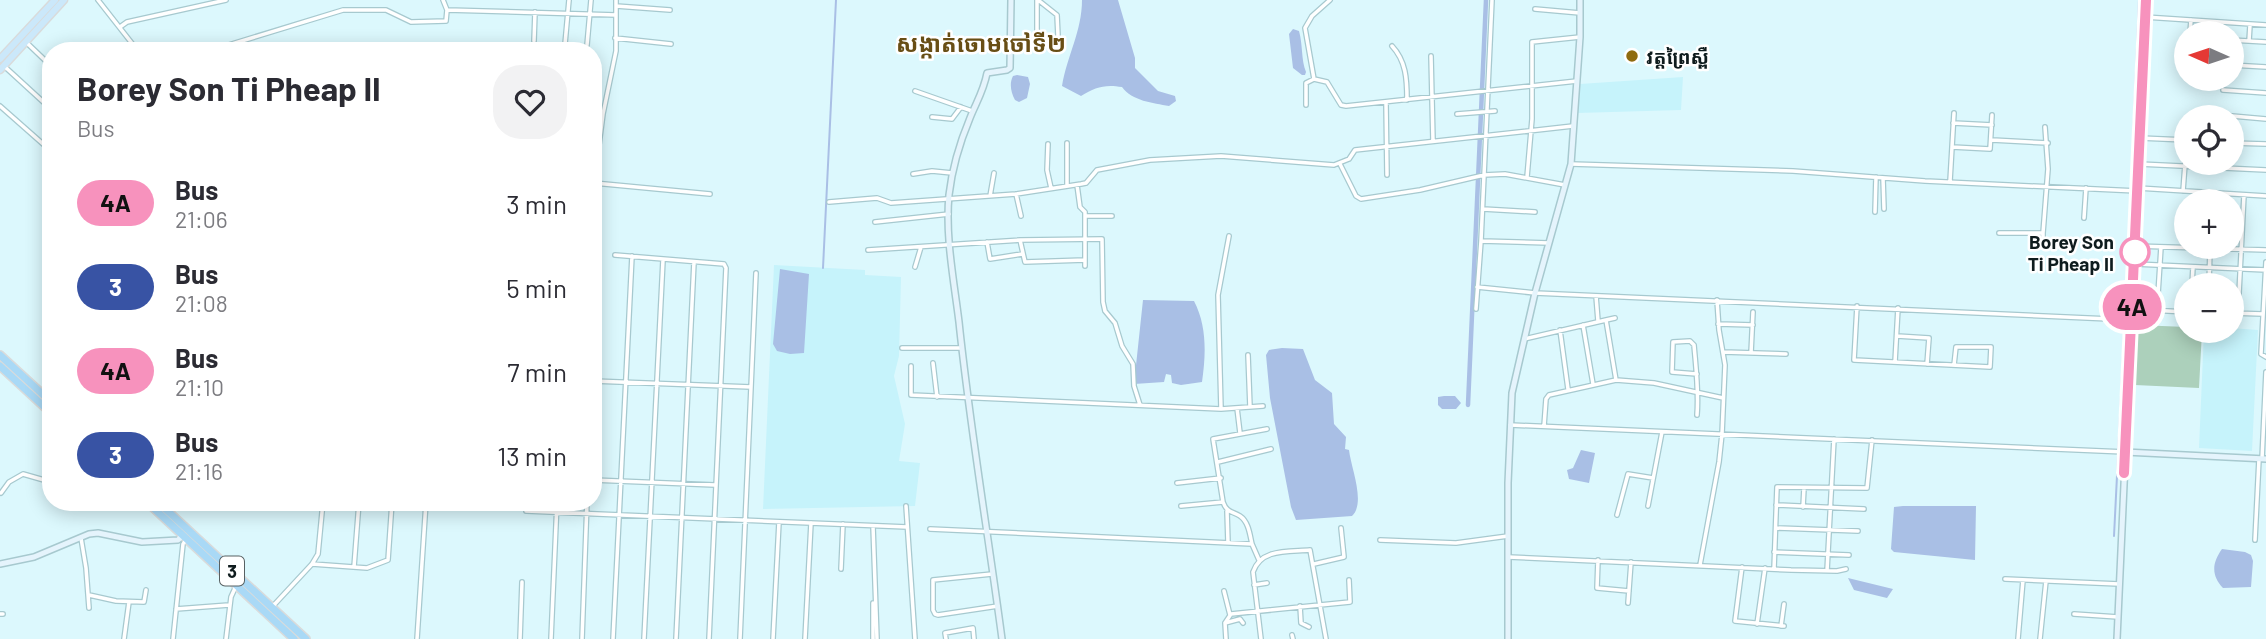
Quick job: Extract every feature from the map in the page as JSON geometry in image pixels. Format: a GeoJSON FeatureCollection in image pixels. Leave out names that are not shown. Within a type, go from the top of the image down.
{"type":"FeatureCollection","features":[{"type":"Feature","properties":{"kind":"highway"},"geometry":{"type":"LineString","coordinates":[[0,355],[42,394]]}},
{"type":"Feature","properties":{"kind":"highway"},"geometry":{"type":"LineString","coordinates":[[0,366],[42,405]]}},
{"type":"Feature","properties":{"kind":"highway","name":"3"},"geometry":{"type":"LineString","coordinates":[[155,511],[182,540],[294,639]]}},
{"type":"Feature","properties":{"kind":"highway","name":"3"},"geometry":{"type":"LineString","coordinates":[[168,511],[306,639]]}},
{"type":"Feature","properties":{"kind":"main road"},"geometry":{"type":"LineString","coordinates":[[1,64],[54,0]]}},
{"type":"Feature","properties":{"kind":"main road"},"geometry":{"type":"LineString","coordinates":[[1,64],[26,42],[65,0]]}},
{"type":"Feature","properties":{"kind":"street"},"geometry":{"type":"LineString","coordinates":[[98,0],[131,42]]}},
{"type":"Feature","properties":{"kind":"street"},"geometry":{"type":"LineString","coordinates":[[120,27],[127,22],[226,0]]}},
{"type":"Feature","properties":{"kind":"street"},"geometry":{"type":"LineString","coordinates":[[238,42],[343,10],[378,9],[393,12],[411,22],[446,21],[447,10],[443,0]]}},
{"type":"Feature","properties":{"kind":"street"},"geometry":{"type":"LineString","coordinates":[[565,42],[569,0]]}},
{"type":"Feature","properties":{"kind":"street"},"geometry":{"type":"LineString","coordinates":[[587,42],[591,0]]}},
{"type":"Feature","properties":{"kind":"street"},"geometry":{"type":"LineString","coordinates":[[602,122],[616,51],[616,0]]}},
{"type":"Feature","properties":{"kind":"street"},"geometry":{"type":"LineString","coordinates":[[1002,639],[962,348],[950,245],[949,199],[952,173],[987,74],[1007,71],[1010,68],[1012,0]]}},
{"type":"Feature","properties":{"kind":"street"},"geometry":{"type":"LineString","coordinates":[[1037,0],[1057,15],[1058,36]]}},
{"type":"Feature","properties":{"kind":"street"},"geometry":{"type":"LineString","coordinates":[[1037,0],[1037,47]]}},
{"type":"Feature","properties":{"kind":"street"},"geometry":{"type":"LineString","coordinates":[[1314,79],[1305,28],[1312,16],[1330,0]]}},
{"type":"Feature","properties":{"kind":"street"},"geometry":{"type":"LineString","coordinates":[[1476,309],[1483,209],[1483,112],[1492,0]]}},
{"type":"Feature","properties":{"kind":"street"},"geometry":{"type":"LineString","coordinates":[[1508,639],[1512,393],[1535,293],[1571,164],[1580,0]]}},
{"type":"Feature","properties":{"kind":"street"},"geometry":{"type":"LineString","coordinates":[[2117,639],[2146,0]]}},
{"type":"Feature","properties":{"kind":"street"},"geometry":{"type":"LineString","coordinates":[[616,6],[670,10]]}},
{"type":"Feature","properties":{"kind":"street"},"geometry":{"type":"LineString","coordinates":[[1535,9],[1580,13]]}},
{"type":"Feature","properties":{"kind":"street"},"geometry":{"type":"LineString","coordinates":[[447,10],[616,15]]}},
{"type":"Feature","properties":{"kind":"street"},"geometry":{"type":"LineString","coordinates":[[534,41],[535,12]]}},
{"type":"Feature","properties":{"kind":"street"},"geometry":{"type":"LineString","coordinates":[[2146,17],[2266,26]]}},
{"type":"Feature","properties":{"kind":"street"},"geometry":{"type":"LineString","coordinates":[[2249,41],[2250,25]]}},
{"type":"Feature","properties":{"kind":"street"},"geometry":{"type":"LineString","coordinates":[[1527,177],[1532,129],[1532,42],[1580,37]]}},
{"type":"Feature","properties":{"kind":"street"},"geometry":{"type":"LineString","coordinates":[[615,38],[671,44]]}},
{"type":"Feature","properties":{"kind":"street"},"geometry":{"type":"LineString","coordinates":[[2244,41],[2266,41]]}},
{"type":"Feature","properties":{"kind":"street"},"geometry":{"type":"LineString","coordinates":[[26,42],[42,57]]}},
{"type":"Feature","properties":{"kind":"street"},"geometry":{"type":"LineString","coordinates":[[1392,46],[1403,63],[1408,100]]}},
{"type":"Feature","properties":{"kind":"street"},"geometry":{"type":"LineString","coordinates":[[1431,56],[1433,141]]}},
{"type":"Feature","properties":{"kind":"street"},"geometry":{"type":"LineString","coordinates":[[1,64],[42,100]]}},
{"type":"Feature","properties":{"kind":"street"},"geometry":{"type":"LineString","coordinates":[[2244,66],[2266,67]]}},
{"type":"Feature","properties":{"kind":"street"},"geometry":{"type":"LineString","coordinates":[[1306,105],[1306,83],[1314,79],[1327,82],[1343,106],[1577,81]]}},
{"type":"Feature","properties":{"kind":"street"},"geometry":{"type":"LineString","coordinates":[[915,91],[972,111]]}},
{"type":"Feature","properties":{"kind":"street"},"geometry":{"type":"LineString","coordinates":[[2237,91],[2266,93]]}},
{"type":"Feature","properties":{"kind":"street"},"geometry":{"type":"LineString","coordinates":[[1386,103],[1387,175]]}},
{"type":"Feature","properties":{"kind":"street"},"geometry":{"type":"LineString","coordinates":[[0,106],[42,143]]}},
{"type":"Feature","properties":{"kind":"street"},"geometry":{"type":"LineString","coordinates":[[932,117],[952,119],[961,107]]}},
{"type":"Feature","properties":{"kind":"street"},"geometry":{"type":"LineString","coordinates":[[1457,114],[1495,111]]}},
{"type":"Feature","properties":{"kind":"street"},"geometry":{"type":"LineString","coordinates":[[1950,181],[1954,113]]}},
{"type":"Feature","properties":{"kind":"street"},"geometry":{"type":"LineString","coordinates":[[1952,147],[1991,148],[1993,115]]}},
{"type":"Feature","properties":{"kind":"street"},"geometry":{"type":"LineString","coordinates":[[2244,117],[2266,119]]}},
{"type":"Feature","properties":{"kind":"street"},"geometry":{"type":"LineString","coordinates":[[1953,123],[1992,125]]}},
{"type":"Feature","properties":{"kind":"street"},"geometry":{"type":"LineString","coordinates":[[828,202],[877,198],[891,203],[1016,194],[1086,183],[1097,170],[1150,160],[1216,156],[1281,159],[1322,165],[1340,164],[1349,159],[1355,150],[1573,126]]}},
{"type":"Feature","properties":{"kind":"street"},"geometry":{"type":"LineString","coordinates":[[2043,246],[2048,143],[2045,127]]}},
{"type":"Feature","properties":{"kind":"street"},"geometry":{"type":"LineString","coordinates":[[2140,138],[2174,139]]}},
{"type":"Feature","properties":{"kind":"street"},"geometry":{"type":"LineString","coordinates":[[1992,140],[2048,143]]}},
{"type":"Feature","properties":{"kind":"street"},"geometry":{"type":"LineString","coordinates":[[1067,143],[1067,186]]}},
{"type":"Feature","properties":{"kind":"street"},"geometry":{"type":"LineString","coordinates":[[2244,143],[2266,144]]}},
{"type":"Feature","properties":{"kind":"street"},"geometry":{"type":"LineString","coordinates":[[1048,144],[1047,170],[1051,188]]}},
{"type":"Feature","properties":{"kind":"street"},"geometry":{"type":"LineString","coordinates":[[1340,164],[1356,196],[1361,199],[1420,190],[1481,176],[1505,174],[1566,185]]}},
{"type":"Feature","properties":{"kind":"street"},"geometry":{"type":"LineString","coordinates":[[1571,164],[1793,171],[2046,187],[2174,191]]}},
{"type":"Feature","properties":{"kind":"street"},"geometry":{"type":"LineString","coordinates":[[2138,164],[2174,166]]}},
{"type":"Feature","properties":{"kind":"street"},"geometry":{"type":"LineString","coordinates":[[2244,169],[2266,170]]}},
{"type":"Feature","properties":{"kind":"street"},"geometry":{"type":"LineString","coordinates":[[913,174],[932,171],[952,173]]}},
{"type":"Feature","properties":{"kind":"street"},"geometry":{"type":"LineString","coordinates":[[990,196],[994,173]]}},
{"type":"Feature","properties":{"kind":"street"},"geometry":{"type":"LineString","coordinates":[[1875,212],[1876,177]]}},
{"type":"Feature","properties":{"kind":"street"},"geometry":{"type":"LineString","coordinates":[[1883,178],[1884,209]]}},
{"type":"Feature","properties":{"kind":"street"},"geometry":{"type":"LineString","coordinates":[[602,184],[710,194]]}},
{"type":"Feature","properties":{"kind":"street"},"geometry":{"type":"LineString","coordinates":[[1077,185],[1080,207],[1085,212],[1085,266]]}},
{"type":"Feature","properties":{"kind":"street"},"geometry":{"type":"LineString","coordinates":[[2084,218],[2086,188]]}},
{"type":"Feature","properties":{"kind":"street"},"geometry":{"type":"LineString","coordinates":[[1016,194],[1021,216]]}},
{"type":"Feature","properties":{"kind":"street"},"geometry":{"type":"LineString","coordinates":[[2244,195],[2266,196]]}},
{"type":"Feature","properties":{"kind":"street"},"geometry":{"type":"LineString","coordinates":[[1483,209],[1535,212]]}},
{"type":"Feature","properties":{"kind":"street"},"geometry":{"type":"LineString","coordinates":[[875,222],[949,215]]}},
{"type":"Feature","properties":{"kind":"street"},"geometry":{"type":"LineString","coordinates":[[1084,216],[1112,216]]}},
{"type":"Feature","properties":{"kind":"street"},"geometry":{"type":"LineString","coordinates":[[1999,233],[2043,233]]}},
{"type":"Feature","properties":{"kind":"street"},"geometry":{"type":"LineString","coordinates":[[1221,409],[1218,295],[1229,236]]}},
{"type":"Feature","properties":{"kind":"street"},"geometry":{"type":"LineString","coordinates":[[868,250],[1020,240],[1102,239],[1105,311],[1115,323],[1122,346],[1133,364],[1133,383],[1140,405]]}},
{"type":"Feature","properties":{"kind":"street"},"geometry":{"type":"LineString","coordinates":[[1020,240],[1027,262],[1085,260]]}},
{"type":"Feature","properties":{"kind":"street"},"geometry":{"type":"LineString","coordinates":[[1481,241],[1549,243]]}},
{"type":"Feature","properties":{"kind":"street"},"geometry":{"type":"LineString","coordinates":[[987,242],[990,259],[1023,254]]}},
{"type":"Feature","properties":{"kind":"street"},"geometry":{"type":"LineString","coordinates":[[2135,246],[2174,247]]}},
{"type":"Feature","properties":{"kind":"street"},"geometry":{"type":"LineString","coordinates":[[915,267],[921,247]]}},
{"type":"Feature","properties":{"kind":"street"},"geometry":{"type":"LineString","coordinates":[[2158,310],[2161,247]]}},
{"type":"Feature","properties":{"kind":"street"},"geometry":{"type":"LineString","coordinates":[[2244,249],[2266,250]]}},
{"type":"Feature","properties":{"kind":"street"},"geometry":{"type":"LineString","coordinates":[[615,255],[724,264],[726,268],[709,639]]}},
{"type":"Feature","properties":{"kind":"street"},"geometry":{"type":"LineString","coordinates":[[613,639],[632,256]]}},
{"type":"Feature","properties":{"kind":"street"},"geometry":{"type":"LineString","coordinates":[[643,639],[663,259]]}},
{"type":"Feature","properties":{"kind":"street"},"geometry":{"type":"LineString","coordinates":[[2209,259],[2209,273]]}},
{"type":"Feature","properties":{"kind":"street"},"geometry":{"type":"LineString","coordinates":[[2240,259],[2240,273]]}},
{"type":"Feature","properties":{"kind":"street"},"geometry":{"type":"LineString","coordinates":[[676,639],[694,262]]}},
{"type":"Feature","properties":{"kind":"street"},"geometry":{"type":"LineString","coordinates":[[2266,262],[2261,355],[2266,357]]}},
{"type":"Feature","properties":{"kind":"street"},"geometry":{"type":"LineString","coordinates":[[2134,264],[2266,270]]}},
{"type":"Feature","properties":{"kind":"street"},"geometry":{"type":"LineString","coordinates":[[2193,267],[2193,273]]}},
{"type":"Feature","properties":{"kind":"street"},"geometry":{"type":"LineString","coordinates":[[740,639],[756,273]]}},
{"type":"Feature","properties":{"kind":"street"},"geometry":{"type":"LineString","coordinates":[[1477,287],[1535,293],[2130,319]]}},
{"type":"Feature","properties":{"kind":"street"},"geometry":{"type":"LineString","coordinates":[[1595,295],[1598,321]]}},
{"type":"Feature","properties":{"kind":"street"},"geometry":{"type":"LineString","coordinates":[[1700,565],[1722,434],[1723,352],[1717,300]]}},
{"type":"Feature","properties":{"kind":"street"},"geometry":{"type":"LineString","coordinates":[[1857,306],[1854,360],[1990,367],[1991,347],[1956,347],[1954,365]]}},
{"type":"Feature","properties":{"kind":"street"},"geometry":{"type":"LineString","coordinates":[[1895,362],[1898,308]]}},
{"type":"Feature","properties":{"kind":"street"},"geometry":{"type":"LineString","coordinates":[[2132,309],[2174,311]]}},
{"type":"Feature","properties":{"kind":"street"},"geometry":{"type":"LineString","coordinates":[[1751,353],[1753,312]]}},
{"type":"Feature","properties":{"kind":"street"},"geometry":{"type":"LineString","coordinates":[[2244,313],[2263,314]]}},
{"type":"Feature","properties":{"kind":"street"},"geometry":{"type":"LineString","coordinates":[[1524,339],[1615,318]]}},
{"type":"Feature","properties":{"kind":"street"},"geometry":{"type":"LineString","coordinates":[[1606,320],[1616,380]]}},
{"type":"Feature","properties":{"kind":"street"},"geometry":{"type":"LineString","coordinates":[[1718,324],[1753,325]]}},
{"type":"Feature","properties":{"kind":"street"},"geometry":{"type":"LineString","coordinates":[[1583,325],[1593,384]]}},
{"type":"Feature","properties":{"kind":"street"},"geometry":{"type":"LineString","coordinates":[[1560,330],[1568,389]]}},
{"type":"Feature","properties":{"kind":"street"},"geometry":{"type":"LineString","coordinates":[[1897,336],[1929,338],[1927,364]]}},
{"type":"Feature","properties":{"kind":"street"},"geometry":{"type":"LineString","coordinates":[[1697,374],[1672,372],[1673,342],[1690,341],[1694,345],[1699,393],[1697,415]]}},
{"type":"Feature","properties":{"kind":"street"},"geometry":{"type":"LineString","coordinates":[[902,348],[962,348]]}},
{"type":"Feature","properties":{"kind":"street"},"geometry":{"type":"LineString","coordinates":[[1723,352],[1786,354]]}},
{"type":"Feature","properties":{"kind":"street"},"geometry":{"type":"LineString","coordinates":[[1248,355],[1250,407]]}},
{"type":"Feature","properties":{"kind":"street"},"geometry":{"type":"LineString","coordinates":[[933,363],[937,397]]}},
{"type":"Feature","properties":{"kind":"street"},"geometry":{"type":"LineString","coordinates":[[911,366],[911,396],[1221,409],[1263,406]]}},
{"type":"Feature","properties":{"kind":"street"},"geometry":{"type":"LineString","coordinates":[[2255,540],[2264,437],[2266,372]]}},
{"type":"Feature","properties":{"kind":"street"},"geometry":{"type":"LineString","coordinates":[[1545,426],[1547,396],[1616,380],[1654,383],[1723,398]]}},
{"type":"Feature","properties":{"kind":"street"},"geometry":{"type":"LineString","coordinates":[[602,381],[751,387]]}},
{"type":"Feature","properties":{"kind":"street"},"geometry":{"type":"LineString","coordinates":[[1237,408],[1240,433]]}},
{"type":"Feature","properties":{"kind":"street"},"geometry":{"type":"LineString","coordinates":[[1510,425],[2262,459]]}},
{"type":"Feature","properties":{"kind":"street"},"geometry":{"type":"LineString","coordinates":[[1228,543],[1227,511],[1223,502],[1213,439],[1267,429]]}},
{"type":"Feature","properties":{"kind":"street"},"geometry":{"type":"LineString","coordinates":[[1648,506],[1662,431]]}},
{"type":"Feature","properties":{"kind":"street"},"geometry":{"type":"LineString","coordinates":[[1827,571],[1834,439]]}},
{"type":"Feature","properties":{"kind":"street"},"geometry":{"type":"LineString","coordinates":[[1774,569],[1777,487],[1867,488],[1872,440]]}},
{"type":"Feature","properties":{"kind":"street"},"geometry":{"type":"LineString","coordinates":[[1218,462],[1271,449]]}},
{"type":"Feature","properties":{"kind":"street"},"geometry":{"type":"LineString","coordinates":[[1,493],[9,482],[23,474],[42,479]]}},
{"type":"Feature","properties":{"kind":"street"},"geometry":{"type":"LineString","coordinates":[[1617,515],[1628,474],[1653,478]]}},
{"type":"Feature","properties":{"kind":"street"},"geometry":{"type":"LineString","coordinates":[[1177,483],[1221,478]]}},
{"type":"Feature","properties":{"kind":"street"},"geometry":{"type":"LineString","coordinates":[[602,480],[715,485]]}},
{"type":"Feature","properties":{"kind":"street"},"geometry":{"type":"LineString","coordinates":[[1802,507],[1804,488]]}},
{"type":"Feature","properties":{"kind":"street"},"geometry":{"type":"LineString","coordinates":[[1181,506],[1223,502]]}},
{"type":"Feature","properties":{"kind":"street"},"geometry":{"type":"LineString","coordinates":[[1776,505],[1864,509]]}},
{"type":"Feature","properties":{"kind":"street"},"geometry":{"type":"LineString","coordinates":[[906,506],[915,639]]}},
{"type":"Feature","properties":{"kind":"street"},"geometry":{"type":"LineString","coordinates":[[272,608],[312,564],[320,547],[322,511]]}},
{"type":"Feature","properties":{"kind":"street"},"geometry":{"type":"LineString","coordinates":[[354,567],[358,511]]}},
{"type":"Feature","properties":{"kind":"street"},"geometry":{"type":"LineString","coordinates":[[312,564],[367,568],[388,560],[391,511]]}},
{"type":"Feature","properties":{"kind":"street"},"geometry":{"type":"LineString","coordinates":[[417,639],[426,511]]}},
{"type":"Feature","properties":{"kind":"street"},"geometry":{"type":"LineString","coordinates":[[526,511],[907,527]]}},
{"type":"Feature","properties":{"kind":"street"},"geometry":{"type":"LineString","coordinates":[[1227,511],[1240,516],[1249,529],[1259,560]]}},
{"type":"Feature","properties":{"kind":"street"},"geometry":{"type":"LineString","coordinates":[[551,639],[556,512]]}},
{"type":"Feature","properties":{"kind":"street"},"geometry":{"type":"LineString","coordinates":[[582,639],[587,513]]}},
{"type":"Feature","properties":{"kind":"street"},"geometry":{"type":"LineString","coordinates":[[773,639],[779,522]]}},
{"type":"Feature","properties":{"kind":"street"},"geometry":{"type":"LineString","coordinates":[[805,639],[811,523]]}},
{"type":"Feature","properties":{"kind":"street"},"geometry":{"type":"LineString","coordinates":[[841,569],[843,524]]}},
{"type":"Feature","properties":{"kind":"street"},"geometry":{"type":"LineString","coordinates":[[873,525],[875,639]]}},
{"type":"Feature","properties":{"kind":"street"},"geometry":{"type":"LineString","coordinates":[[1314,564],[1344,557],[1341,528]]}},
{"type":"Feature","properties":{"kind":"street"},"geometry":{"type":"LineString","coordinates":[[1775,528],[1858,531]]}},
{"type":"Feature","properties":{"kind":"street"},"geometry":{"type":"LineString","coordinates":[[930,529],[1252,544]]}},
{"type":"Feature","properties":{"kind":"street"},"geometry":{"type":"LineString","coordinates":[[0,564],[34,557],[98,533],[142,542],[182,540],[173,639]]}},
{"type":"Feature","properties":{"kind":"street"},"geometry":{"type":"LineString","coordinates":[[1380,540],[1456,543],[1508,536]]}},
{"type":"Feature","properties":{"kind":"street"},"geometry":{"type":"LineString","coordinates":[[81,538],[89,608]]}},
{"type":"Feature","properties":{"kind":"street"},"geometry":{"type":"LineString","coordinates":[[1261,639],[1253,572],[1259,560],[1285,550],[1310,550],[1326,639]]}},
{"type":"Feature","properties":{"kind":"street"},"geometry":{"type":"LineString","coordinates":[[1774,552],[1849,555]]}},
{"type":"Feature","properties":{"kind":"street"},"geometry":{"type":"LineString","coordinates":[[1508,556],[1774,569],[1846,569]]}},
{"type":"Feature","properties":{"kind":"street"},"geometry":{"type":"LineString","coordinates":[[1598,561],[1597,588],[1629,591]]}},
{"type":"Feature","properties":{"kind":"street"},"geometry":{"type":"LineString","coordinates":[[1628,603],[1631,562]]}},
{"type":"Feature","properties":{"kind":"street"},"geometry":{"type":"LineString","coordinates":[[1742,567],[1735,621],[1782,626],[1784,604]]}},
{"type":"Feature","properties":{"kind":"street"},"geometry":{"type":"LineString","coordinates":[[1757,624],[1765,568]]}},
{"type":"Feature","properties":{"kind":"street"},"geometry":{"type":"LineString","coordinates":[[992,574],[933,580],[933,610],[938,615],[998,606]]}},
{"type":"Feature","properties":{"kind":"street"},"geometry":{"type":"LineString","coordinates":[[2005,579],[2119,584]]}},
{"type":"Feature","properties":{"kind":"street"},"geometry":{"type":"LineString","coordinates":[[1226,639],[1225,622],[1230,615],[1350,602],[1349,580]]}},
{"type":"Feature","properties":{"kind":"street"},"geometry":{"type":"LineString","coordinates":[[2018,639],[2023,580]]}},
{"type":"Feature","properties":{"kind":"street"},"geometry":{"type":"LineString","coordinates":[[2040,639],[2046,581]]}},
{"type":"Feature","properties":{"kind":"street"},"geometry":{"type":"LineString","coordinates":[[520,639],[522,582]]}},
{"type":"Feature","properties":{"kind":"street"},"geometry":{"type":"LineString","coordinates":[[1254,585],[1267,583]]}},
{"type":"Feature","properties":{"kind":"street"},"geometry":{"type":"LineString","coordinates":[[226,639],[230,605],[236,586]]}},
{"type":"Feature","properties":{"kind":"street"},"geometry":{"type":"LineString","coordinates":[[89,595],[144,602],[146,590]]}},
{"type":"Feature","properties":{"kind":"street"},"geometry":{"type":"LineString","coordinates":[[1224,590],[1230,615]]}},
{"type":"Feature","properties":{"kind":"street"},"geometry":{"type":"LineString","coordinates":[[124,639],[129,602]]}},
{"type":"Feature","properties":{"kind":"street"},"geometry":{"type":"LineString","coordinates":[[176,609],[230,605]]}},
{"type":"Feature","properties":{"kind":"street"},"geometry":{"type":"LineString","coordinates":[[1300,606],[1301,623],[1309,627]]}},
{"type":"Feature","properties":{"kind":"street"},"geometry":{"type":"LineString","coordinates":[[2074,614],[2118,617]]}},
{"type":"Feature","properties":{"kind":"street"},"geometry":{"type":"LineString","coordinates":[[1225,622],[1240,619],[1243,623]]}},
{"type":"Feature","properties":{"kind":"street"},"geometry":{"type":"LineString","coordinates":[[946,639],[945,633],[973,628],[974,639]]}},
{"type":"Feature","properties":{"kind":"shaded area"},"geometry":{"type":"Polygon","coordinates":[[[1082,0],[1118,0],[1135,58],[1135,68],[1158,91],[1175,96],[1176,101],[1169,106],[1150,102],[1116,86],[1100,87],[1081,96],[1062,86],[1080,22],[1082,0]]]}},
{"type":"Feature","properties":{"kind":"shaded area"},"geometry":{"type":"Polygon","coordinates":[[[1293,29],[1299,31],[1305,75],[1293,68],[1289,34],[1293,29]]]}},
{"type":"Feature","properties":{"kind":"shaded area"},"geometry":{"type":"Polygon","coordinates":[[[1013,76],[1028,77],[1030,84],[1027,98],[1019,102],[1015,100],[1011,88],[1013,76]]]}},
{"type":"Feature","properties":{"kind":"shaded area"},"geometry":{"type":"Polygon","coordinates":[[[1683,77],[1681,110],[1577,113],[1580,84],[1683,77]]]}},
{"type":"Feature","properties":{"kind":"shaded area"},"geometry":{"type":"Polygon","coordinates":[[[774,265],[865,270],[865,275],[901,277],[899,356],[894,376],[905,424],[899,461],[920,463],[915,506],[763,509],[774,265]]]}},
{"type":"Feature","properties":{"kind":"shaded area"},"geometry":{"type":"Polygon","coordinates":[[[780,269],[809,274],[804,353],[777,351],[773,344],[780,269]]]}},
{"type":"Feature","properties":{"kind":"shaded area"},"geometry":{"type":"Polygon","coordinates":[[[1143,300],[1194,301],[1204,340],[1202,382],[1181,385],[1172,383],[1171,375],[1166,374],[1164,382],[1134,384],[1143,300]]]}},
{"type":"Feature","properties":{"kind":"shaded area"},"geometry":{"type":"Polygon","coordinates":[[[2244,329],[2258,330],[2252,451],[2199,448],[2203,343],[2244,343],[2244,329]]]}},
{"type":"Feature","properties":{"kind":"shaded area"},"geometry":{"type":"Polygon","coordinates":[[[1303,349],[1315,380],[1332,393],[1334,424],[1346,437],[1345,449],[1349,450],[1357,485],[1358,503],[1352,516],[1296,520],[1291,507],[1270,398],[1266,355],[1269,350],[1303,349]]]}},
{"type":"Feature","properties":{"kind":"shaded area"},"geometry":{"type":"Polygon","coordinates":[[[1455,396],[1461,403],[1456,409],[1442,409],[1438,405],[1438,397],[1455,396]]]}},
{"type":"Feature","properties":{"kind":"shaded area"},"geometry":{"type":"Polygon","coordinates":[[[1581,450],[1595,453],[1589,483],[1569,479],[1567,470],[1573,468],[1581,450]]]}},
{"type":"Feature","properties":{"kind":"shaded area"},"geometry":{"type":"Polygon","coordinates":[[[1976,506],[1975,560],[1894,552],[1891,549],[1894,507],[1976,506]]]}},
{"type":"Feature","properties":{"kind":"shaded area"},"geometry":{"type":"Polygon","coordinates":[[[2222,549],[2251,555],[2251,587],[2223,588],[2219,583],[2214,569],[2222,549]]]}},
{"type":"Feature","properties":{"kind":"shaded area"},"geometry":{"type":"Polygon","coordinates":[[[1848,578],[1893,589],[1887,598],[1854,590],[1848,578]]]}},
{"type":"Feature","properties":{"kind":"green space"},"geometry":{"type":"Polygon","coordinates":[[[2138,325],[2174,326],[2174,343],[2201,343],[2199,388],[2135,385],[2138,325]]]}},
{"type":"Feature","properties":{"kind":"waterway"},"geometry":{"type":"LineString","coordinates":[[823,268],[836,0]]}},
{"type":"Feature","properties":{"kind":"waterway"},"geometry":{"type":"LineString","coordinates":[[1468,405],[1486,0]]}},
{"type":"Feature","properties":{"kind":"waterway"},"geometry":{"type":"LineString","coordinates":[[2133,141],[2139,0]]}},
{"type":"Feature","properties":{"kind":"waterway"},"geometry":{"type":"LineString","coordinates":[[2114,536],[2128,255]]}},
{"type":"Feature","properties":{"kind":"bus line","name":"4A"},"geometry":{"type":"LineString","coordinates":[[2124,473],[2146,0]]}},
{"type":"Feature","properties":{"kind":"place","name":"វត្តព្រៃស្ពឺ"},"geometry":{"type":"Point","coordinates":[1632,56]}},
{"type":"Feature","properties":{"kind":"place","name":"Borey Son Ti Pheap II"},"geometry":{"type":"Point","coordinates":[2135,252]}},
{"type":"Feature","properties":{"kind":"district","name":"សង្កាត់ចោមចៅទី២"},"geometry":{"type":"Point","coordinates":[981,43]}}]}
